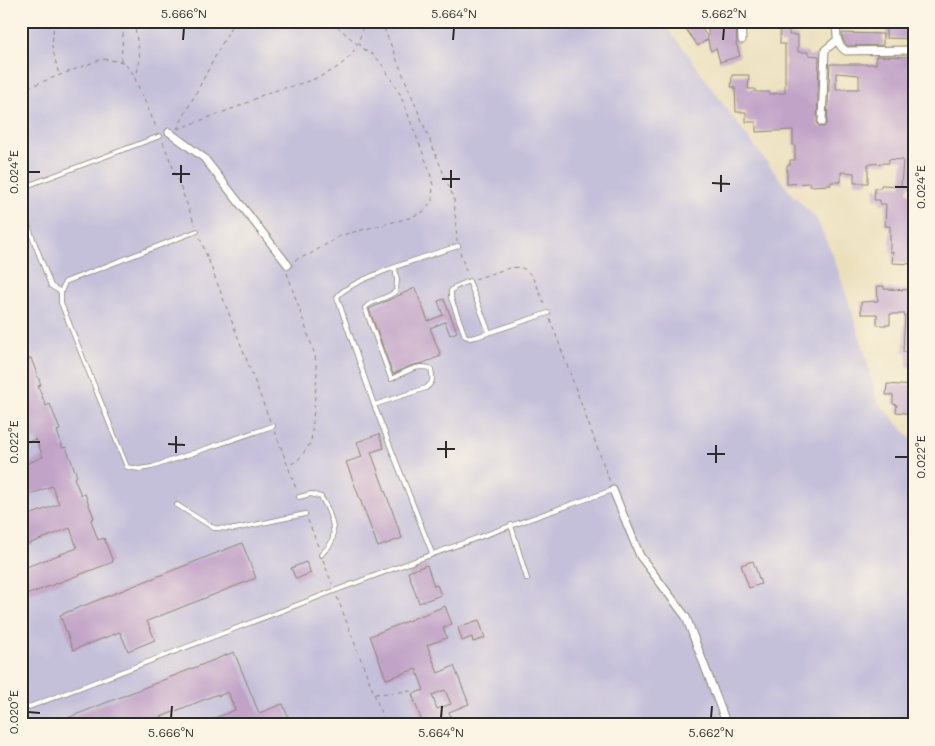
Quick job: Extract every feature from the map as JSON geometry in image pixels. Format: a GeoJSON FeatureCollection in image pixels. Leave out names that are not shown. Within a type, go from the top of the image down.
{"type":"FeatureCollection","features":[{"type":"Feature","properties":{"kind":"street"},"geometry":{"type":"LineString","coordinates":[[740,21],[742,40]]}},
{"type":"Feature","properties":{"kind":"street"},"geometry":{"type":"LineString","coordinates":[[836,21],[837,40],[841,48],[846,51],[914,50]]}},
{"type":"Feature","properties":{"kind":"street"},"geometry":{"type":"LineString","coordinates":[[822,122],[825,50],[837,40]]}},
{"type":"Feature","properties":{"kind":"street"},"geometry":{"type":"LineString","coordinates":[[169,132],[204,158],[288,266]]}},
{"type":"Feature","properties":{"kind":"street"},"geometry":{"type":"LineString","coordinates":[[613,490],[640,556],[686,617],[727,725]]}},
{"type":"Feature","properties":{"kind":"lane"},"geometry":{"type":"LineString","coordinates":[[21,188],[160,136]]}},
{"type":"Feature","properties":{"kind":"lane"},"geometry":{"type":"LineString","coordinates":[[21,207],[51,286],[61,292]]}},
{"type":"Feature","properties":{"kind":"lane"},"geometry":{"type":"LineString","coordinates":[[197,231],[66,282],[61,292],[61,303],[127,467],[139,469],[152,467],[273,426]]}},
{"type":"Feature","properties":{"kind":"lane"},"geometry":{"type":"LineString","coordinates":[[432,553],[374,405],[338,297],[341,292],[369,278],[458,246]]}},
{"type":"Feature","properties":{"kind":"lane"},"geometry":{"type":"LineString","coordinates":[[374,405],[426,388],[432,384],[434,379],[431,369],[426,366],[391,379],[364,308],[368,304],[390,297],[396,291],[397,280],[394,268]]}},
{"type":"Feature","properties":{"kind":"lane"},"geometry":{"type":"LineString","coordinates":[[489,332],[469,281],[455,287],[451,292],[451,298],[465,336],[470,338],[476,337],[548,313]]}},
{"type":"Feature","properties":{"kind":"lane"},"geometry":{"type":"LineString","coordinates":[[21,710],[335,592],[432,553],[613,490]]}},
{"type":"Feature","properties":{"kind":"lane"},"geometry":{"type":"LineString","coordinates":[[299,497],[311,494],[321,497],[326,504],[334,532],[331,543],[321,555]]}},
{"type":"Feature","properties":{"kind":"lane"},"geometry":{"type":"LineString","coordinates":[[177,505],[214,528],[235,529],[305,514]]}},
{"type":"Feature","properties":{"kind":"lane"},"geometry":{"type":"LineString","coordinates":[[511,525],[527,579]]}},
{"type":"Feature","properties":{"kind":"path"},"geometry":{"type":"LineString","coordinates":[[54,21],[52,47],[59,75]]}},
{"type":"Feature","properties":{"kind":"path"},"geometry":{"type":"LineString","coordinates":[[121,62],[124,21]]}},
{"type":"Feature","properties":{"kind":"path"},"geometry":{"type":"LineString","coordinates":[[134,21],[140,59],[135,78]]}},
{"type":"Feature","properties":{"kind":"path"},"geometry":{"type":"LineString","coordinates":[[234,21],[176,129],[245,104],[269,92],[299,84],[325,74],[346,61],[360,38],[364,21]]}},
{"type":"Feature","properties":{"kind":"path"},"geometry":{"type":"LineString","coordinates":[[288,467],[298,460],[311,443],[317,374],[315,355],[288,279],[287,271],[290,262],[310,254],[342,235],[409,218],[424,212],[432,201],[433,185],[429,169],[400,94],[375,56],[362,48],[331,21]]}},
{"type":"Feature","properties":{"kind":"path"},"geometry":{"type":"LineString","coordinates":[[381,21],[454,199],[458,246],[469,281],[514,266],[526,269],[533,275],[613,490]]}},
{"type":"Feature","properties":{"kind":"path"},"geometry":{"type":"LineString","coordinates":[[21,90],[102,59],[121,62],[132,72],[160,136],[299,497]]}},
{"type":"Feature","properties":{"kind":"path"},"geometry":{"type":"LineString","coordinates":[[305,514],[386,725]]}},
{"type":"Feature","properties":{"kind":"path"},"geometry":{"type":"LineString","coordinates":[[374,694],[412,691]]}},
{"type":"Feature","properties":{"kind":"shaded area"},"geometry":{"type":"Polygon","coordinates":[[[21,21],[661,21],[790,192],[816,218],[833,255],[861,339],[877,401],[914,442],[914,725],[21,725],[21,21]]]}},
{"type":"Feature","properties":{"kind":"building"},"geometry":{"type":"Polygon","coordinates":[[[680,21],[697,21],[708,38],[708,22],[736,21],[736,43],[740,56],[720,62],[716,48],[711,51],[708,39],[698,46],[680,21]]]}},
{"type":"Feature","properties":{"kind":"building"},"geometry":{"type":"Polygon","coordinates":[[[746,21],[789,21],[789,35],[798,35],[798,52],[808,52],[808,55],[819,56],[817,122],[821,127],[825,126],[827,122],[830,64],[876,64],[876,56],[914,57],[914,185],[909,186],[907,190],[908,193],[914,196],[914,264],[892,263],[893,252],[890,252],[890,226],[885,226],[886,204],[880,204],[880,200],[874,200],[875,188],[881,188],[881,185],[901,186],[903,160],[889,159],[889,163],[868,164],[868,183],[854,183],[854,173],[841,172],[841,182],[831,182],[831,185],[810,186],[810,183],[787,184],[787,165],[790,165],[790,160],[795,160],[793,130],[756,132],[756,122],[746,122],[746,112],[736,112],[735,87],[731,87],[732,75],[749,75],[748,89],[755,89],[755,92],[769,92],[769,94],[785,93],[785,44],[780,44],[780,28],[747,27],[746,21]],[[836,73],[836,89],[859,89],[859,75],[836,73]]]}},
{"type":"Feature","properties":{"kind":"building"},"geometry":{"type":"Polygon","coordinates":[[[886,21],[914,21],[914,39],[886,38],[886,21]]]}},
{"type":"Feature","properties":{"kind":"building"},"geometry":{"type":"Polygon","coordinates":[[[842,33],[883,34],[883,45],[848,46],[843,40],[842,33]]]}},
{"type":"Feature","properties":{"kind":"building"},"geometry":{"type":"Polygon","coordinates":[[[877,286],[884,286],[884,289],[914,290],[914,367],[907,367],[907,352],[903,352],[905,314],[890,314],[890,325],[877,325],[877,314],[861,314],[861,302],[878,301],[877,286]]]}},
{"type":"Feature","properties":{"kind":"building"},"geometry":{"type":"Polygon","coordinates":[[[415,288],[428,321],[443,315],[438,301],[444,299],[457,332],[450,335],[445,322],[430,328],[441,356],[410,366],[393,374],[369,309],[415,288]]]}},
{"type":"Feature","properties":{"kind":"building"},"geometry":{"type":"Polygon","coordinates":[[[22,348],[27,360],[31,358],[41,385],[38,386],[46,406],[50,404],[60,430],[57,431],[63,448],[66,447],[77,476],[74,478],[81,495],[85,494],[94,518],[91,520],[98,540],[104,538],[113,562],[21,597],[21,569],[77,548],[70,528],[21,547],[21,518],[59,504],[52,486],[21,498],[21,466],[43,457],[36,439],[21,444],[21,417],[26,415],[21,403],[22,348]]]}},
{"type":"Feature","properties":{"kind":"building"},"geometry":{"type":"Polygon","coordinates":[[[887,384],[914,386],[914,414],[896,412],[897,405],[893,404],[893,395],[886,395],[887,384]]]}},
{"type":"Feature","properties":{"kind":"building"},"geometry":{"type":"Polygon","coordinates":[[[379,434],[384,448],[371,452],[402,538],[378,547],[346,462],[362,457],[357,442],[379,434]]]}},
{"type":"Feature","properties":{"kind":"building"},"geometry":{"type":"Polygon","coordinates":[[[242,543],[256,578],[147,621],[155,640],[128,651],[120,632],[73,650],[60,615],[242,543]]]}},
{"type":"Feature","properties":{"kind":"building"},"geometry":{"type":"Polygon","coordinates":[[[753,561],[761,584],[749,588],[741,565],[753,561]]]}},
{"type":"Feature","properties":{"kind":"building"},"geometry":{"type":"Polygon","coordinates":[[[306,562],[311,573],[296,579],[291,568],[306,562]]]}},
{"type":"Feature","properties":{"kind":"building"},"geometry":{"type":"Polygon","coordinates":[[[427,565],[434,586],[437,585],[441,595],[419,603],[408,572],[427,565]]]}},
{"type":"Feature","properties":{"kind":"building"},"geometry":{"type":"Polygon","coordinates":[[[445,606],[452,624],[443,628],[447,638],[427,645],[438,673],[454,666],[469,704],[449,712],[454,725],[423,725],[412,694],[424,690],[416,669],[386,679],[370,636],[445,606]],[[445,690],[432,695],[437,709],[451,704],[445,690]]]}},
{"type":"Feature","properties":{"kind":"building"},"geometry":{"type":"Polygon","coordinates":[[[479,620],[485,638],[473,642],[472,637],[462,641],[458,627],[479,620]]]}},
{"type":"Feature","properties":{"kind":"building"},"geometry":{"type":"Polygon","coordinates":[[[234,652],[259,713],[283,704],[291,725],[198,725],[235,710],[228,692],[218,696],[218,694],[141,725],[50,725],[234,652]]]}}]}
